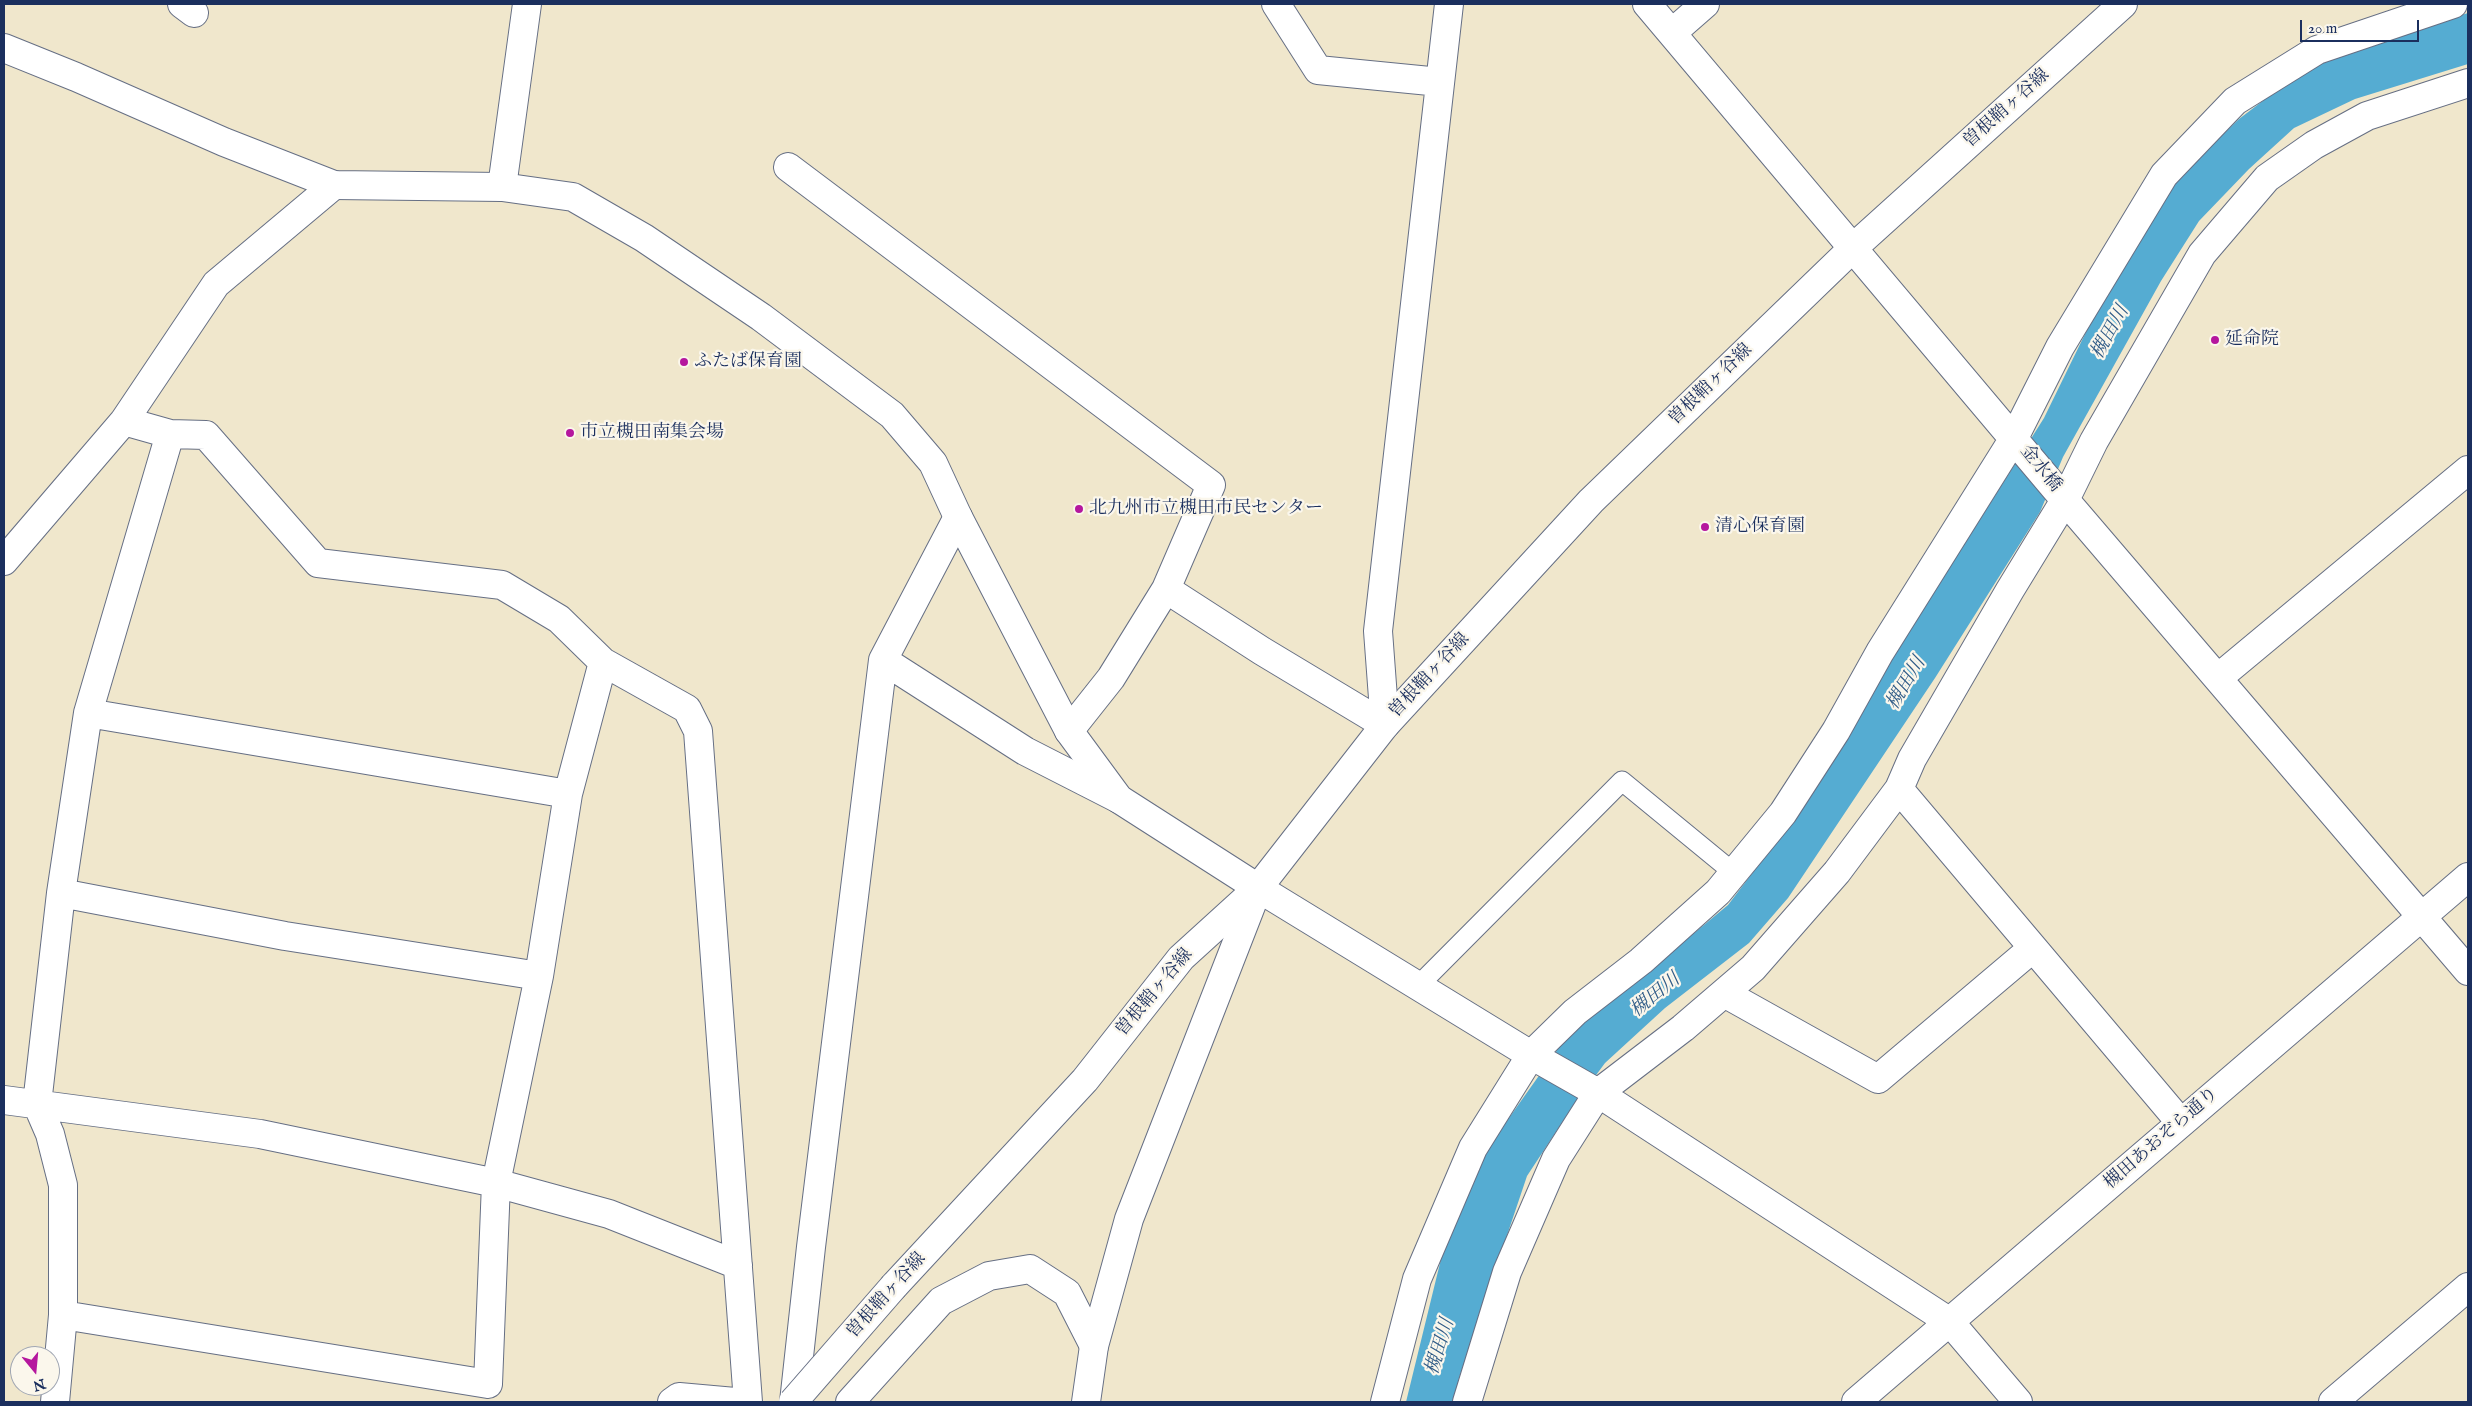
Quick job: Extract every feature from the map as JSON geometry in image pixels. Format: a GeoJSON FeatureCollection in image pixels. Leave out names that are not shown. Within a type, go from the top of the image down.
{"type":"FeatureCollection","features":[{"type":"Feature","properties":{"kind":"street"},"geometry":{"type":"LineString","coordinates":[[502,187],[527,4]]}},
{"type":"Feature","properties":{"kind":"street"},"geometry":{"type":"LineString","coordinates":[[1276,4],[1318,70],[1440,82]]}},
{"type":"Feature","properties":{"kind":"street"},"geometry":{"type":"LineString","coordinates":[[1386,725],[1378,631],[1449,4]]}},
{"type":"Feature","properties":{"kind":"street","name":"金水橋"},"geometry":{"type":"LineString","coordinates":[[1647,4],[1673,32],[2065,500],[2468,971]]}},
{"type":"Feature","properties":{"kind":"street"},"geometry":{"type":"LineString","coordinates":[[1673,32],[1705,4]]}},
{"type":"Feature","properties":{"kind":"street","name":"曽根鞘ヶ谷線"},"geometry":{"type":"LineString","coordinates":[[794,1402],[894,1286],[1085,1080],[1181,958],[1258,888],[1386,725],[1591,501],[1853,248],[2124,4]]}},
{"type":"Feature","properties":{"kind":"street"},"geometry":{"type":"LineString","coordinates":[[1385,1402],[1417,1279],[1474,1148],[1531,1055],[1575,1012],[1641,961],[1704,905],[1734,873],[1783,813],[1820,756],[1880,652],[2014,438],[2060,347],[2164,175],[2235,101],[2317,50],[2453,4]]}},
{"type":"Feature","properties":{"kind":"street"},"geometry":{"type":"LineString","coordinates":[[4,48],[76,77],[224,142],[334,185],[502,187],[573,197],[644,238],[761,317],[892,415],[933,463],[958,517],[1069,731],[1120,799]]}},
{"type":"Feature","properties":{"kind":"street"},"geometry":{"type":"LineString","coordinates":[[1467,1402],[1507,1272],[1556,1159],[1598,1093],[1753,968],[1791,927],[1837,872],[1899,789],[1912,760],[2010,590],[2065,500],[2094,441],[2202,254],[2267,178],[2314,145],[2367,116],[2468,83]]}},
{"type":"Feature","properties":{"kind":"street"},"geometry":{"type":"LineString","coordinates":[[788,166],[1211,485],[1166,589],[1111,678],[1069,731]]}},
{"type":"Feature","properties":{"kind":"street"},"geometry":{"type":"LineString","coordinates":[[4,562],[124,421],[216,284],[334,185]]}},
{"type":"Feature","properties":{"kind":"street"},"geometry":{"type":"LineString","coordinates":[[124,421],[170,434],[206,435],[318,563],[502,585],[559,619],[602,662],[687,709],[698,730],[748,1402]]}},
{"type":"Feature","properties":{"kind":"street"},"geometry":{"type":"LineString","coordinates":[[55,1402],[63,1315],[63,1185],[50,1134],[37,1104],[61,892],[88,712],[170,434]]}},
{"type":"Feature","properties":{"kind":"street"},"geometry":{"type":"LineString","coordinates":[[2218,678],[2468,470]]}},
{"type":"Feature","properties":{"kind":"street"},"geometry":{"type":"LineString","coordinates":[[794,1402],[811,1246],[883,660],[958,517]]}},
{"type":"Feature","properties":{"kind":"street"},"geometry":{"type":"LineString","coordinates":[[1166,589],[1262,651],[1386,725]]}},
{"type":"Feature","properties":{"kind":"street"},"geometry":{"type":"LineString","coordinates":[[883,660],[1025,751],[1120,799],[1258,888],[1531,1055],[1598,1093],[1950,1322],[2018,1402]]}},
{"type":"Feature","properties":{"kind":"street"},"geometry":{"type":"LineString","coordinates":[[63,1315],[487,1393],[496,1183],[539,976],[568,794],[602,662]]}},
{"type":"Feature","properties":{"kind":"street"},"geometry":{"type":"LineString","coordinates":[[88,712],[568,794]]}},
{"type":"Feature","properties":{"kind":"street"},"geometry":{"type":"LineString","coordinates":[[1899,789],[2182,1123]]}},
{"type":"Feature","properties":{"kind":"street","name":"槻田あおぞら通り"},"geometry":{"type":"LineString","coordinates":[[1856,1402],[2468,877]]}},
{"type":"Feature","properties":{"kind":"street"},"geometry":{"type":"LineString","coordinates":[[1086,1402],[1094,1346],[1129,1219],[1258,888]]}},
{"type":"Feature","properties":{"kind":"street"},"geometry":{"type":"LineString","coordinates":[[61,892],[285,936],[539,976]]}},
{"type":"Feature","properties":{"kind":"street"},"geometry":{"type":"LineString","coordinates":[[1724,993],[1878,1079],[2033,948]]}},
{"type":"Feature","properties":{"kind":"street"},"geometry":{"type":"LineString","coordinates":[[4,1100],[260,1134],[496,1183],[609,1214],[738,1265]]}},
{"type":"Feature","properties":{"kind":"street"},"geometry":{"type":"LineString","coordinates":[[850,1402],[941,1301],[989,1276],[1030,1269],[1067,1293],[1094,1346]]}},
{"type":"Feature","properties":{"kind":"street"},"geometry":{"type":"LineString","coordinates":[[2333,1402],[2468,1287]]}},
{"type":"Feature","properties":{"kind":"street"},"geometry":{"type":"LineString","coordinates":[[672,1402],[679,1397],[735,1402]]}},
{"type":"Feature","properties":{"kind":"lane"},"geometry":{"type":"LineString","coordinates":[[1418,986],[1622,781],[1734,873]]}},
{"type":"Feature","properties":{"kind":"water","name":"槻田川"},"geometry":{"type":"Polygon","coordinates":[[[2468,13],[2468,64],[2355,99],[2294,128],[2249,169],[2199,221],[2161,281],[2063,457],[2040,512],[1935,678],[1788,898],[1749,943],[1665,1008],[1605,1063],[1571,1109],[1527,1176],[1459,1378],[1454,1402],[1406,1402],[1441,1259],[1466,1192],[1494,1139],[1560,1046],[1586,1016],[1687,939],[1728,905],[1757,867],[1823,768],[2044,418],[2086,332],[2132,252],[2183,172],[2239,119],[2293,78],[2350,49],[2468,13]]]}},
{"type":"Feature","properties":{"kind":"place","name":"延命院"},"geometry":{"type":"Point","coordinates":[2215,340]}},
{"type":"Feature","properties":{"kind":"place","name":"ふたば保育園"},"geometry":{"type":"Point","coordinates":[684,362]}},
{"type":"Feature","properties":{"kind":"place","name":"市立槻田南集会場"},"geometry":{"type":"Point","coordinates":[570,433]}},
{"type":"Feature","properties":{"kind":"place","name":"北九州市立槻田市民センター"},"geometry":{"type":"Point","coordinates":[1079,509]}},
{"type":"Feature","properties":{"kind":"place","name":"清心保育園"},"geometry":{"type":"Point","coordinates":[1705,527]}}]}
